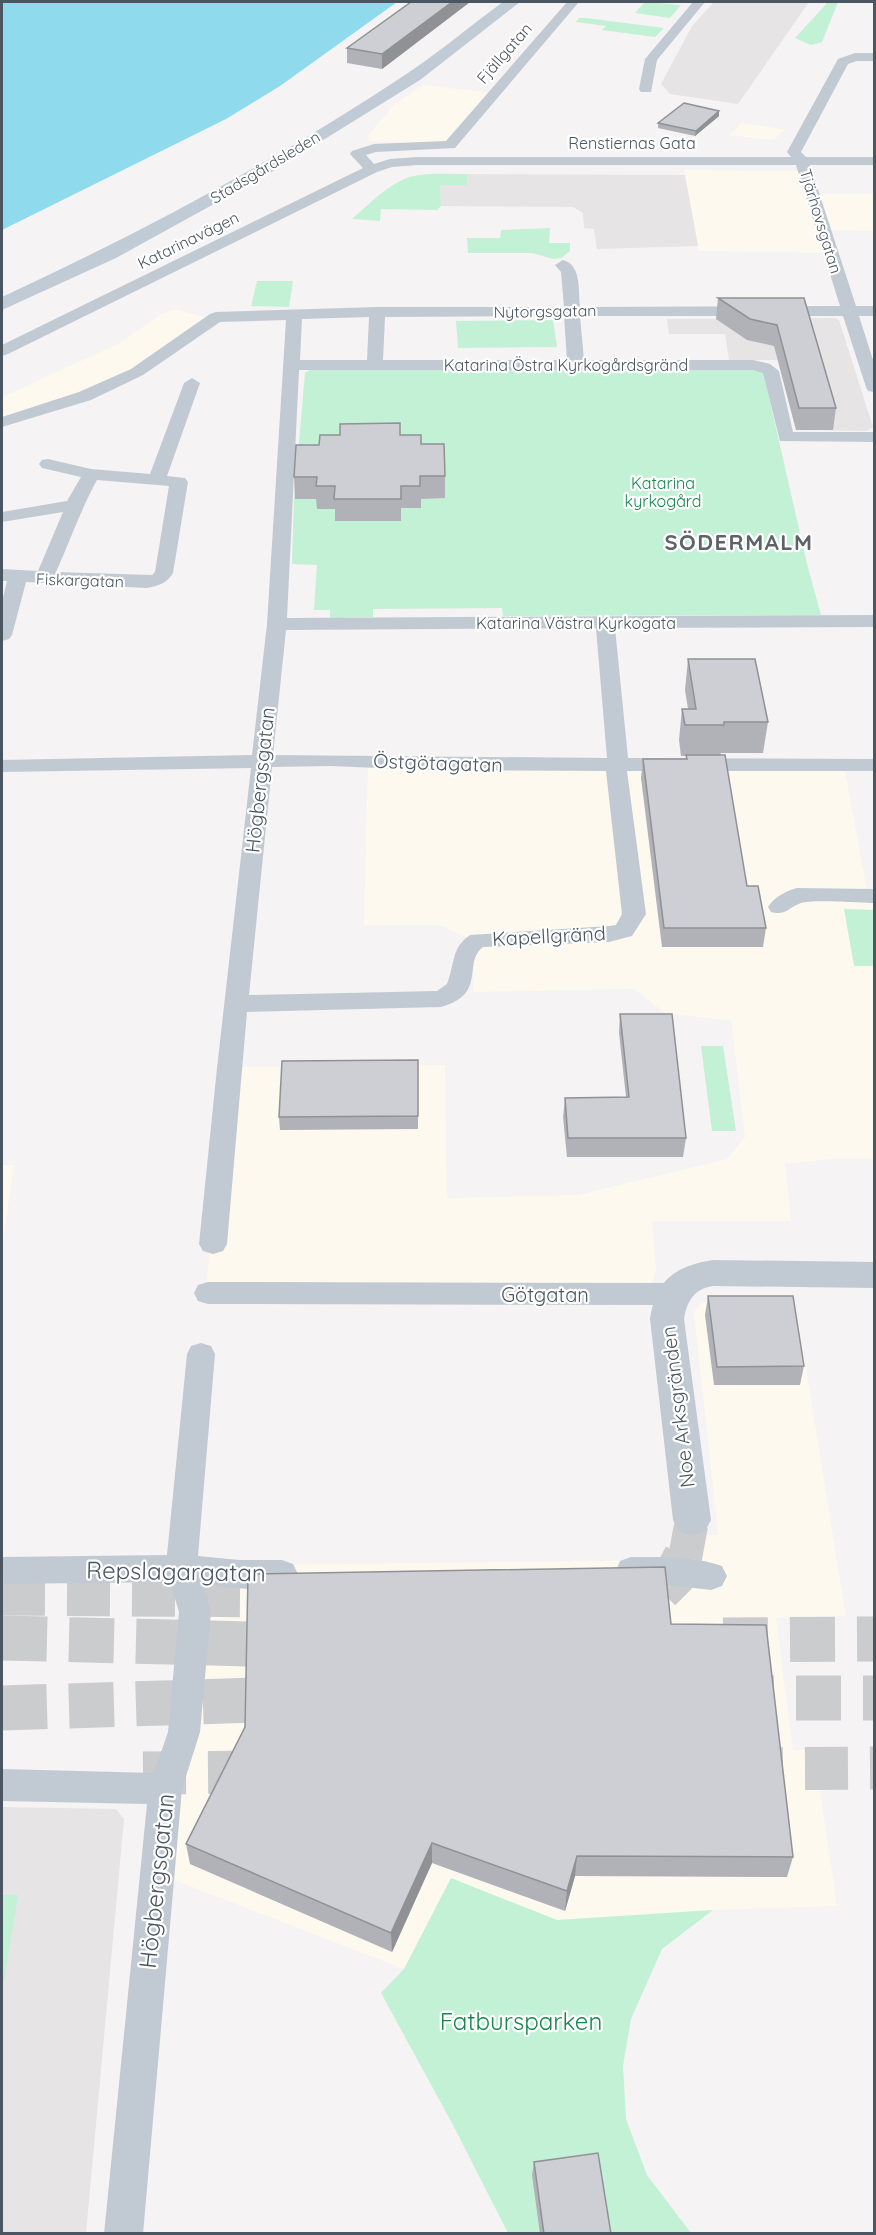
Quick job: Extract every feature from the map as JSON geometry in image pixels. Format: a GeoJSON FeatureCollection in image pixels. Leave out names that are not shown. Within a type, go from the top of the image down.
{"type":"FeatureCollection","features":[{"type":"Feature","properties":{"kind":"main road","name":"Stadsgårdsleden"},"geometry":{"type":"LineString","coordinates":[[2,288],[141,220],[231,171],[400,70],[488,2]]}},
{"type":"Feature","properties":{"kind":"main road","name":"Stadsgårdsleden"},"geometry":{"type":"LineString","coordinates":[[2,304],[65,276],[159,229],[249,179],[416,75],[512,2]]}},
{"type":"Feature","properties":{"kind":"main road"},"geometry":{"type":"LineString","coordinates":[[335,107],[355,112]]}},
{"type":"Feature","properties":{"kind":"street","name":"Fjällgatan"},"geometry":{"type":"LineString","coordinates":[[372,169],[357,154],[374,148],[444,147],[466,137],[573,2]]}},
{"type":"Feature","properties":{"kind":"street"},"geometry":{"type":"LineString","coordinates":[[646,89],[651,59],[699,2]]}},
{"type":"Feature","properties":{"kind":"street","name":"Tjärhovsgatan"},"geometry":{"type":"LineString","coordinates":[[874,57],[855,57],[843,62],[794,152],[802,161],[874,387]]}},
{"type":"Feature","properties":{"kind":"street","name":"Renstiernas Gata"},"geometry":{"type":"LineString","coordinates":[[390,163],[417,161],[874,161]]}},
{"type":"Feature","properties":{"kind":"street","name":"Katarinavägen"},"geometry":{"type":"LineString","coordinates":[[2,351],[372,169],[390,163]]}},
{"type":"Feature","properties":{"kind":"street"},"geometry":{"type":"LineString","coordinates":[[563,265],[569,271],[576,365]]}},
{"type":"Feature","properties":{"kind":"street","name":"Nytorgsgatan"},"geometry":{"type":"LineString","coordinates":[[2,422],[82,397],[137,372],[216,317],[378,312],[874,310]]}},
{"type":"Feature","properties":{"kind":"street"},"geometry":{"type":"LineString","coordinates":[[375,365],[378,312]]}},
{"type":"Feature","properties":{"kind":"street","name":"Högbergsgatan"},"geometry":{"type":"LineString","coordinates":[[213,1244],[277,624],[294,315]]}},
{"type":"Feature","properties":{"kind":"street","name":"Katarina Östra Kyrkogårdsgränd"},"geometry":{"type":"LineString","coordinates":[[293,365],[764,367],[771,371],[786,437],[874,437]]}},
{"type":"Feature","properties":{"kind":"street"},"geometry":{"type":"LineString","coordinates":[[48,464],[91,474],[157,480],[192,382]]}},
{"type":"Feature","properties":{"kind":"street"},"geometry":{"type":"LineString","coordinates":[[44,578],[69,523],[74,505],[91,474]]}},
{"type":"Feature","properties":{"kind":"street","name":"Fiskargatan"},"geometry":{"type":"LineString","coordinates":[[10,576],[147,582],[158,580],[164,573],[179,482],[157,480]]}},
{"type":"Feature","properties":{"kind":"street"},"geometry":{"type":"LineString","coordinates":[[2,517],[74,505]]}},
{"type":"Feature","properties":{"kind":"street"},"geometry":{"type":"LineString","coordinates":[[2,635],[10,576]]}},
{"type":"Feature","properties":{"kind":"street","name":"Katarina Västra Kyrkogata"},"geometry":{"type":"LineString","coordinates":[[277,624],[874,621]]}},
{"type":"Feature","properties":{"kind":"street","name":"Kapellgränd"},"geometry":{"type":"LineString","coordinates":[[236,1004],[441,999],[450,997],[461,984],[465,951],[478,940],[609,934],[624,931],[634,914],[616,765],[619,753],[605,623]]}},
{"type":"Feature","properties":{"kind":"street","name":"Östgötagatan"},"geometry":{"type":"LineString","coordinates":[[2,766],[262,761],[874,765]]}},
{"type":"Feature","properties":{"kind":"street"},"geometry":{"type":"LineString","coordinates":[[779,907],[797,895],[874,896]]}},
{"type":"Feature","properties":{"kind":"street"},"geometry":{"type":"LineString","coordinates":[[672,1294],[684,1281],[698,1275],[713,1273],[874,1275]]}},
{"type":"Feature","properties":{"kind":"street","name":"Götgatan"},"geometry":{"type":"LineString","coordinates":[[208,1293],[672,1294]]}},
{"type":"Feature","properties":{"kind":"street","name":"Noe Arksgränden"},"geometry":{"type":"LineString","coordinates":[[672,1294],[667,1319],[692,1520]]}},
{"type":"Feature","properties":{"kind":"street","name":"Högbergsgatan"},"geometry":{"type":"LineString","coordinates":[[123,2234],[165,1789],[184,1732],[195,1612],[181,1568],[201,1354]]}},
{"type":"Feature","properties":{"kind":"street","name":"Repslagargatan"},"geometry":{"type":"LineString","coordinates":[[2,1570],[181,1568],[239,1574],[310,1574]]}},
{"type":"Feature","properties":{"kind":"street"},"geometry":{"type":"LineString","coordinates":[[609,1571],[668,1571],[711,1576]]}},
{"type":"Feature","properties":{"kind":"street"},"geometry":{"type":"LineString","coordinates":[[2,1785],[165,1789]]}},
{"type":"Feature","properties":{"kind":"shaded area"},"geometry":{"type":"Polygon","coordinates":[[[714,2],[809,2],[738,104],[670,94],[661,84],[692,26],[714,2]]]}},
{"type":"Feature","properties":{"kind":"shaded area"},"geometry":{"type":"Polygon","coordinates":[[[423,85],[493,93],[445,145],[369,141],[368,135],[395,104],[423,85]]]}},
{"type":"Feature","properties":{"kind":"shaded area"},"geometry":{"type":"Polygon","coordinates":[[[741,123],[785,130],[775,139],[769,140],[729,135],[741,123]]]}},
{"type":"Feature","properties":{"kind":"shaded area"},"geometry":{"type":"Polygon","coordinates":[[[684,170],[806,171],[814,194],[874,194],[874,231],[825,230],[831,253],[699,251],[684,170]]]}},
{"type":"Feature","properties":{"kind":"shaded area"},"geometry":{"type":"Polygon","coordinates":[[[467,174],[685,175],[698,246],[597,249],[594,229],[584,228],[583,213],[573,207],[441,206],[440,185],[467,185],[467,174]]]}},
{"type":"Feature","properties":{"kind":"shaded area"},"geometry":{"type":"Polygon","coordinates":[[[174,309],[218,321],[85,397],[2,423],[2,397],[120,343],[160,315],[174,309]]]}},
{"type":"Feature","properties":{"kind":"shaded area"},"geometry":{"type":"Polygon","coordinates":[[[835,318],[839,320],[873,427],[867,431],[796,430],[778,360],[729,360],[725,334],[669,334],[667,319],[835,318]]]}},
{"type":"Feature","properties":{"kind":"shaded area"},"geometry":{"type":"Polygon","coordinates":[[[368,762],[844,766],[868,896],[874,897],[874,1159],[831,1159],[785,1164],[791,1221],[652,1221],[656,1270],[648,1297],[205,1295],[231,1067],[445,1065],[447,1198],[578,1195],[727,1159],[745,1137],[731,1021],[665,1013],[634,989],[473,992],[474,941],[439,925],[364,925],[368,762]]]}},
{"type":"Feature","properties":{"kind":"shaded area"},"geometry":{"type":"Polygon","coordinates":[[[2,1165],[14,1165],[2,1247],[2,1165]]]}},
{"type":"Feature","properties":{"kind":"shaded area"},"geometry":{"type":"Polygon","coordinates":[[[795,1301],[846,1616],[776,1618],[793,1750],[814,1750],[837,1906],[713,1910],[557,1920],[451,1879],[404,1969],[156,1873],[192,1614],[178,1566],[676,1560],[683,1529],[702,1535],[718,1535],[694,1312],[702,1302],[795,1301]]]}},
{"type":"Feature","properties":{"kind":"shaded area"},"geometry":{"type":"Polygon","coordinates":[[[2,1807],[116,1809],[124,1819],[86,2233],[2,2234],[2,1807]]]}},
{"type":"Feature","properties":{"kind":"green space"},"geometry":{"type":"Polygon","coordinates":[[[645,2],[681,5],[670,18],[635,13],[645,2]]]}},
{"type":"Feature","properties":{"kind":"green space"},"geometry":{"type":"Polygon","coordinates":[[[828,2],[838,2],[822,42],[811,45],[795,38],[828,2]]]}},
{"type":"Feature","properties":{"kind":"green space"},"geometry":{"type":"Polygon","coordinates":[[[579,18],[664,28],[655,37],[602,30],[606,26],[576,22],[579,18]]]}},
{"type":"Feature","properties":{"kind":"green space"},"geometry":{"type":"Polygon","coordinates":[[[431,174],[467,174],[467,185],[440,185],[441,206],[437,210],[381,209],[380,221],[352,219],[391,186],[409,177],[431,174]]]}},
{"type":"Feature","properties":{"kind":"green space"},"geometry":{"type":"Polygon","coordinates":[[[550,228],[549,243],[570,243],[570,251],[561,258],[553,259],[532,253],[468,253],[467,238],[500,238],[501,230],[550,228]]]}},
{"type":"Feature","properties":{"kind":"green space"},"geometry":{"type":"Polygon","coordinates":[[[257,281],[293,281],[289,307],[251,306],[257,281]]]}},
{"type":"Feature","properties":{"kind":"green space"},"geometry":{"type":"Polygon","coordinates":[[[553,320],[557,347],[458,348],[456,321],[553,320]]]}},
{"type":"Feature","properties":{"kind":"green space","name":"Katarina kyrkogård"},"geometry":{"type":"Polygon","coordinates":[[[756,369],[763,371],[807,564],[821,615],[503,616],[502,608],[373,609],[373,617],[330,618],[330,610],[314,610],[317,565],[292,564],[294,499],[305,373],[310,370],[756,369]]]}},
{"type":"Feature","properties":{"kind":"green space"},"geometry":{"type":"Polygon","coordinates":[[[844,909],[874,910],[874,966],[854,966],[844,909]]]}},
{"type":"Feature","properties":{"kind":"green space"},"geometry":{"type":"Polygon","coordinates":[[[701,1046],[723,1046],[736,1131],[712,1131],[701,1046]]]}},
{"type":"Feature","properties":{"kind":"green space","name":"Fatbursparken"},"geometry":{"type":"Polygon","coordinates":[[[451,1878],[557,1920],[713,1910],[662,1949],[631,2019],[623,2066],[626,2119],[647,2175],[691,2233],[508,2233],[453,2125],[381,1993],[404,1969],[451,1878]]]}},
{"type":"Feature","properties":{"kind":"green space"},"geometry":{"type":"Polygon","coordinates":[[[2,1895],[18,1895],[2,1993],[2,1895]]]}},
{"type":"Feature","properties":{"kind":"water"},"geometry":{"type":"Polygon","coordinates":[[[2,2],[397,2],[280,86],[226,119],[2,230],[2,2]]]}},
{"type":"Feature","properties":{"kind":"building"},"geometry":{"type":"Polygon","coordinates":[[[411,2],[452,2],[382,54],[347,48],[411,2]]]}},
{"type":"Feature","properties":{"kind":"building"},"geometry":{"type":"Polygon","coordinates":[[[684,103],[719,111],[696,131],[658,123],[684,103]]]}},
{"type":"Feature","properties":{"kind":"building"},"geometry":{"type":"Polygon","coordinates":[[[718,298],[804,298],[836,408],[799,408],[777,325],[750,319],[718,298]]]}},
{"type":"Feature","properties":{"kind":"building"},"geometry":{"type":"Polygon","coordinates":[[[400,423],[400,435],[421,435],[421,444],[444,444],[445,476],[420,476],[420,486],[401,486],[401,499],[334,499],[335,486],[316,486],[317,477],[294,477],[296,445],[319,445],[320,435],[340,435],[340,424],[400,423]]]}},
{"type":"Feature","properties":{"kind":"building"},"geometry":{"type":"Polygon","coordinates":[[[688,659],[755,659],[768,722],[685,725],[682,709],[696,709],[688,659]]]}},
{"type":"Feature","properties":{"kind":"building"},"geometry":{"type":"Polygon","coordinates":[[[686,755],[725,755],[747,886],[758,886],[766,928],[664,928],[643,759],[687,759],[686,755]]]}},
{"type":"Feature","properties":{"kind":"building"},"geometry":{"type":"Polygon","coordinates":[[[620,1014],[672,1014],[686,1138],[568,1138],[565,1098],[629,1097],[620,1014]]]}},
{"type":"Feature","properties":{"kind":"building"},"geometry":{"type":"Polygon","coordinates":[[[418,1060],[418,1116],[279,1117],[282,1061],[418,1060]]]}},
{"type":"Feature","properties":{"kind":"building"},"geometry":{"type":"Polygon","coordinates":[[[708,1296],[793,1296],[804,1366],[717,1367],[708,1296]]]}},
{"type":"Feature","properties":{"kind":"building"},"geometry":{"type":"Polygon","coordinates":[[[665,1567],[671,1624],[766,1625],[793,1857],[577,1856],[567,1891],[432,1843],[391,1933],[186,1844],[245,1727],[248,1574],[665,1567]]]}},
{"type":"Feature","properties":{"kind":"building"},"geometry":{"type":"Polygon","coordinates":[[[598,2153],[611,2234],[544,2234],[534,2162],[598,2153]]]}},
{"type":"Feature","properties":{"kind":"tunnel"},"geometry":{"type":"LineString","coordinates":[[685,1558],[692,1520]]}},
{"type":"Feature","properties":{"kind":"tunnel"},"geometry":{"type":"LineString","coordinates":[[660,1590],[676,1574],[685,1556]]}},
{"type":"Feature","properties":{"kind":"tunnel"},"geometry":{"type":"LineString","coordinates":[[2,1594],[291,1596]]}},
{"type":"Feature","properties":{"kind":"tunnel"},"geometry":{"type":"LineString","coordinates":[[2,1638],[291,1645]]}},
{"type":"Feature","properties":{"kind":"tunnel"},"geometry":{"type":"LineString","coordinates":[[723,1640],[874,1639]]}},
{"type":"Feature","properties":{"kind":"tunnel"},"geometry":{"type":"LineString","coordinates":[[729,1698],[874,1698]]}},
{"type":"Feature","properties":{"kind":"tunnel"},"geometry":{"type":"LineString","coordinates":[[2,1708],[291,1699]]}},
{"type":"Feature","properties":{"kind":"tunnel"},"geometry":{"type":"LineString","coordinates":[[740,1769],[874,1768]]}},
{"type":"Feature","properties":{"kind":"tunnel"},"geometry":{"type":"LineString","coordinates":[[143,1773],[265,1772]]}},
{"type":"Feature","properties":{"kind":"district","name":"SÖDERMALM"},"geometry":{"type":"Point","coordinates":[739,542]}}]}
